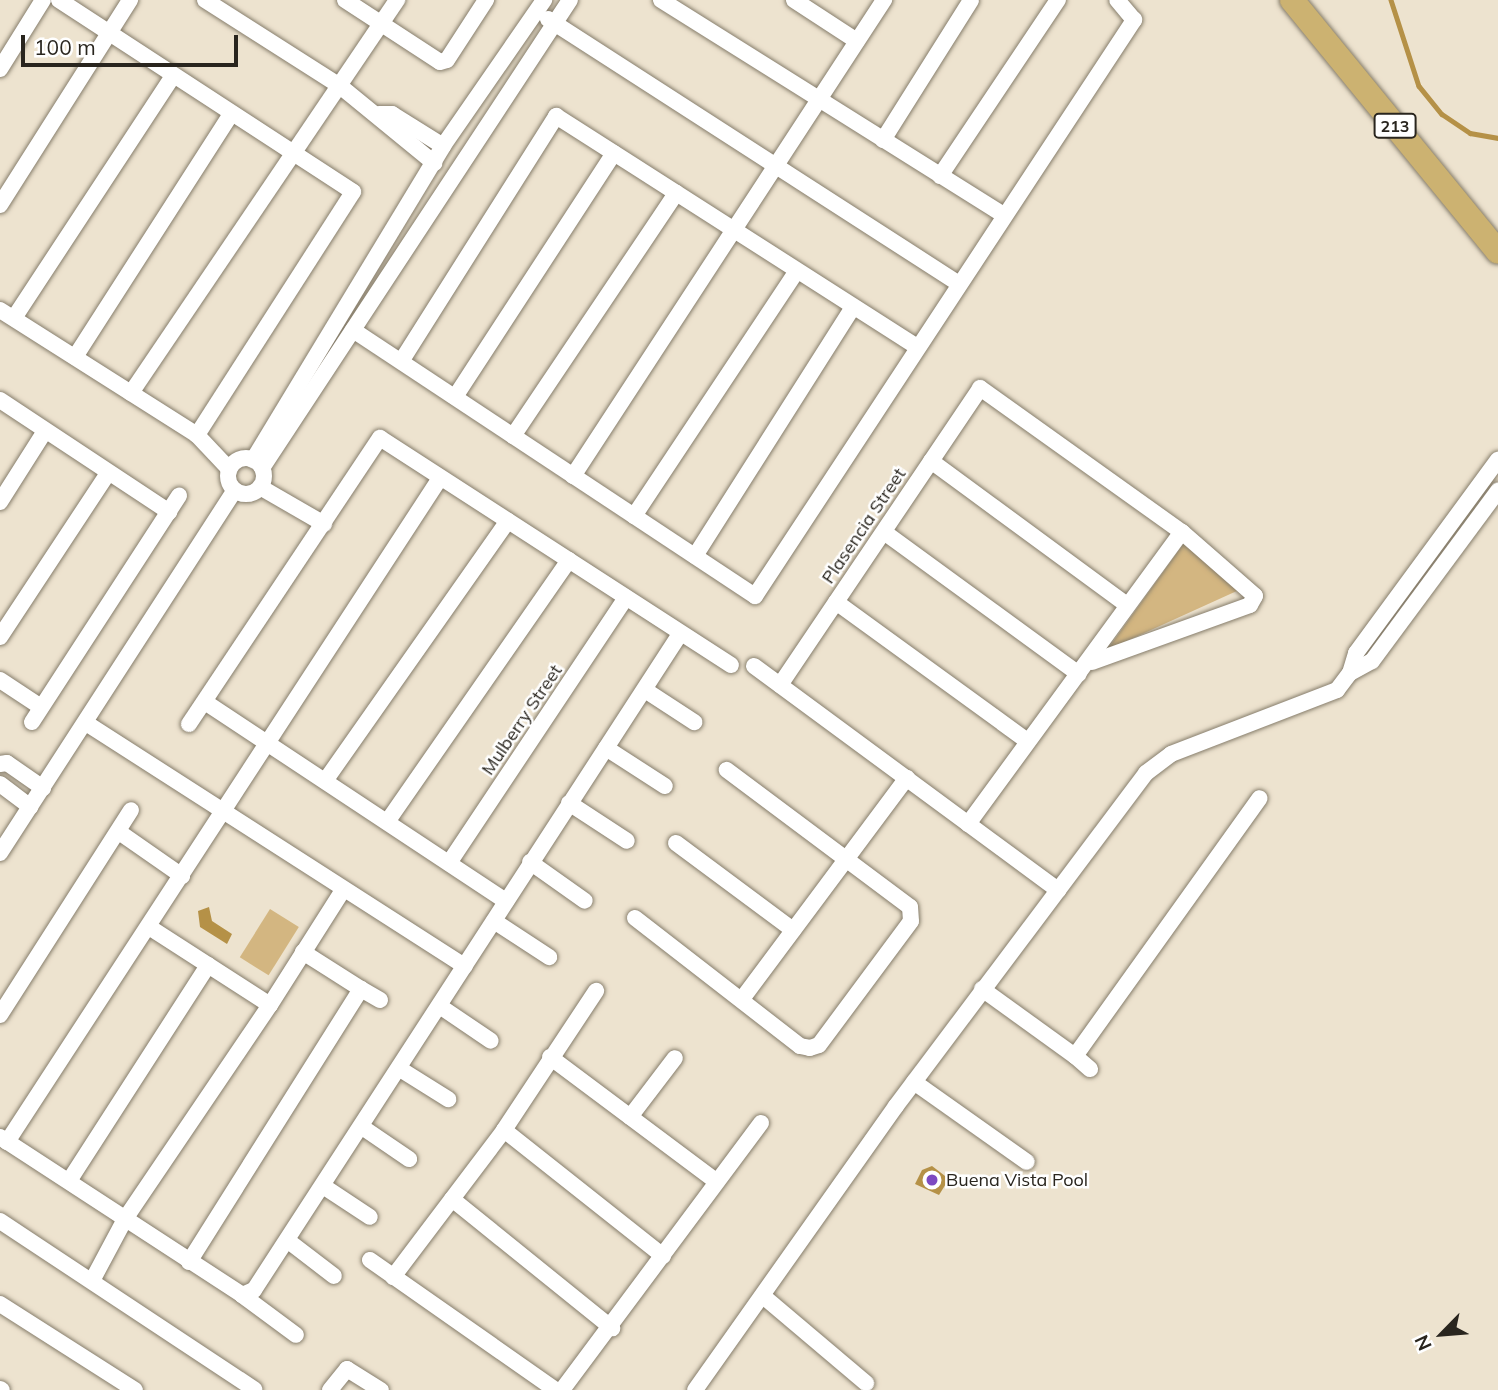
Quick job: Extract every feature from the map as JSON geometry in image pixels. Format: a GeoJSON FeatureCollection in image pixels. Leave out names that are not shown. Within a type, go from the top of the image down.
{"type":"FeatureCollection","features":[{"type":"Feature","properties":{"kind":"main road","name":"213"},"geometry":{"type":"LineString","coordinates":[[1292,0],[1498,252]]}},
{"type":"Feature","properties":{"kind":"street"},"geometry":{"type":"LineString","coordinates":[[0,69],[43,0]]}},
{"type":"Feature","properties":{"kind":"street"},"geometry":{"type":"LineString","coordinates":[[59,0],[293,155],[350,186],[355,197],[197,435]]}},
{"type":"Feature","properties":{"kind":"street"},"geometry":{"type":"LineString","coordinates":[[0,205],[107,32],[130,0]]}},
{"type":"Feature","properties":{"kind":"street"},"geometry":{"type":"LineString","coordinates":[[205,0],[340,86],[379,114],[385,128],[434,163]]}},
{"type":"Feature","properties":{"kind":"street"},"geometry":{"type":"LineString","coordinates":[[345,0],[444,61],[486,0]]}},
{"type":"Feature","properties":{"kind":"street"},"geometry":{"type":"LineString","coordinates":[[131,393],[397,0]]}},
{"type":"Feature","properties":{"kind":"street"},"geometry":{"type":"LineString","coordinates":[[257,464],[353,330],[570,0]]}},
{"type":"Feature","properties":{"kind":"street"},"geometry":{"type":"LineString","coordinates":[[661,0],[1004,215]]}},
{"type":"Feature","properties":{"kind":"street"},"geometry":{"type":"LineString","coordinates":[[794,0],[857,41]]}},
{"type":"Feature","properties":{"kind":"street"},"geometry":{"type":"LineString","coordinates":[[573,476],[884,0]]}},
{"type":"Feature","properties":{"kind":"street"},"geometry":{"type":"LineString","coordinates":[[883,139],[971,0]]}},
{"type":"Feature","properties":{"kind":"street"},"geometry":{"type":"LineString","coordinates":[[940,176],[1058,0]]}},
{"type":"Feature","properties":{"kind":"street"},"geometry":{"type":"LineString","coordinates":[[353,330],[755,596],[915,346],[1134,20],[1117,0]]}},
{"type":"Feature","properties":{"kind":"street"},"geometry":{"type":"LineString","coordinates":[[260,487],[257,464],[443,146],[540,6],[555,23],[958,284]]}},
{"type":"Feature","properties":{"kind":"street"},"geometry":{"type":"LineString","coordinates":[[0,853],[234,490],[229,469],[197,435],[7,314],[173,76]]}},
{"type":"Feature","properties":{"kind":"street"},"geometry":{"type":"LineString","coordinates":[[75,357],[231,114]]}},
{"type":"Feature","properties":{"kind":"street"},"geometry":{"type":"LineString","coordinates":[[379,114],[393,114],[443,146]]}},
{"type":"Feature","properties":{"kind":"street"},"geometry":{"type":"LineString","coordinates":[[401,360],[556,116],[915,346]]}},
{"type":"Feature","properties":{"kind":"street"},"geometry":{"type":"LineString","coordinates":[[455,397],[614,153]]}},
{"type":"Feature","properties":{"kind":"street"},"geometry":{"type":"LineString","coordinates":[[513,436],[676,192]]}},
{"type":"Feature","properties":{"kind":"street"},"geometry":{"type":"LineString","coordinates":[[634,516],[796,271]]}},
{"type":"Feature","properties":{"kind":"street"},"geometry":{"type":"LineString","coordinates":[[695,556],[853,307]]}},
{"type":"Feature","properties":{"kind":"street","name":"Plasencia Street"},"geometry":{"type":"LineString","coordinates":[[780,685],[980,388],[1182,532]]}},
{"type":"Feature","properties":{"kind":"street"},"geometry":{"type":"LineString","coordinates":[[0,400],[169,512]]}},
{"type":"Feature","properties":{"kind":"street"},"geometry":{"type":"LineString","coordinates":[[0,502],[45,431]]}},
{"type":"Feature","properties":{"kind":"street"},"geometry":{"type":"LineString","coordinates":[[189,724],[380,438],[731,665]]}},
{"type":"Feature","properties":{"kind":"street"},"geometry":{"type":"LineString","coordinates":[[229,469],[242,458],[257,464]]}},
{"type":"Feature","properties":{"kind":"street"},"geometry":{"type":"LineString","coordinates":[[1350,673],[1356,653],[1498,460]]}},
{"type":"Feature","properties":{"kind":"street"},"geometry":{"type":"LineString","coordinates":[[931,461],[1127,605]]}},
{"type":"Feature","properties":{"kind":"street"},"geometry":{"type":"LineString","coordinates":[[0,637],[108,473]]}},
{"type":"Feature","properties":{"kind":"street"},"geometry":{"type":"LineString","coordinates":[[296,1335],[242,1295],[4,1139],[149,927],[225,811],[266,742],[440,478]]}},
{"type":"Feature","properties":{"kind":"street"},"geometry":{"type":"LineString","coordinates":[[234,490],[251,493],[260,487]]}},
{"type":"Feature","properties":{"kind":"street"},"geometry":{"type":"LineString","coordinates":[[260,487],[324,524]]}},
{"type":"Feature","properties":{"kind":"street"},"geometry":{"type":"LineString","coordinates":[[703,1387],[763,1296],[914,1082],[1157,762],[1321,700],[1350,673],[1372,661],[1498,491]]}},
{"type":"Feature","properties":{"kind":"street"},"geometry":{"type":"LineString","coordinates":[[32,722],[179,496]]}},
{"type":"Feature","properties":{"kind":"street"},"geometry":{"type":"LineString","coordinates":[[325,781],[508,521]]}},
{"type":"Feature","properties":{"kind":"street"},"geometry":{"type":"LineString","coordinates":[[884,532],[1079,674]]}},
{"type":"Feature","properties":{"kind":"street"},"geometry":{"type":"LineString","coordinates":[[968,824],[1027,741],[1079,674],[1092,662],[1127,605],[1182,532],[1251,589],[1254,602],[1092,662]]}},
{"type":"Feature","properties":{"kind":"street"},"geometry":{"type":"LineString","coordinates":[[387,822],[569,560]]}},
{"type":"Feature","properties":{"kind":"street","name":"Mulberry Street"},"geometry":{"type":"LineString","coordinates":[[449,863],[626,598]]}},
{"type":"Feature","properties":{"kind":"street"},"geometry":{"type":"LineString","coordinates":[[836,602],[1027,741]]}},
{"type":"Feature","properties":{"kind":"street"},"geometry":{"type":"LineString","coordinates":[[242,1295],[254,1290],[323,1186],[441,1007],[530,862],[680,634]]}},
{"type":"Feature","properties":{"kind":"street"},"geometry":{"type":"LineString","coordinates":[[754,666],[1058,890]]}},
{"type":"Feature","properties":{"kind":"street"},"geometry":{"type":"LineString","coordinates":[[0,680],[41,708]]}},
{"type":"Feature","properties":{"kind":"street"},"geometry":{"type":"LineString","coordinates":[[645,690],[694,722]]}},
{"type":"Feature","properties":{"kind":"street"},"geometry":{"type":"LineString","coordinates":[[205,702],[506,901]]}},
{"type":"Feature","properties":{"kind":"street"},"geometry":{"type":"LineString","coordinates":[[86,723],[465,966]]}},
{"type":"Feature","properties":{"kind":"street"},"geometry":{"type":"LineString","coordinates":[[606,748],[665,786]]}},
{"type":"Feature","properties":{"kind":"street"},"geometry":{"type":"LineString","coordinates":[[0,764],[7,763],[43,788]]}},
{"type":"Feature","properties":{"kind":"street"},"geometry":{"type":"LineString","coordinates":[[635,918],[743,999],[800,1046],[819,1045],[913,914],[727,771]]}},
{"type":"Feature","properties":{"kind":"street"},"geometry":{"type":"LineString","coordinates":[[743,999],[907,778]]}},
{"type":"Feature","properties":{"kind":"street"},"geometry":{"type":"LineString","coordinates":[[0,784],[30,807]]}},
{"type":"Feature","properties":{"kind":"street"},"geometry":{"type":"LineString","coordinates":[[1075,1056],[1260,798]]}},
{"type":"Feature","properties":{"kind":"street"},"geometry":{"type":"LineString","coordinates":[[569,803],[627,841]]}},
{"type":"Feature","properties":{"kind":"street"},"geometry":{"type":"LineString","coordinates":[[0,1015],[131,810]]}},
{"type":"Feature","properties":{"kind":"street"},"geometry":{"type":"LineString","coordinates":[[119,832],[182,876]]}},
{"type":"Feature","properties":{"kind":"street"},"geometry":{"type":"LineString","coordinates":[[676,843],[793,930]]}},
{"type":"Feature","properties":{"kind":"street"},"geometry":{"type":"LineString","coordinates":[[530,862],[585,901]]}},
{"type":"Feature","properties":{"kind":"street"},"geometry":{"type":"LineString","coordinates":[[93,1279],[125,1219],[270,1005],[343,890]]}},
{"type":"Feature","properties":{"kind":"street"},"geometry":{"type":"LineString","coordinates":[[494,920],[549,957]]}},
{"type":"Feature","properties":{"kind":"street"},"geometry":{"type":"LineString","coordinates":[[149,927],[270,1005]]}},
{"type":"Feature","properties":{"kind":"street"},"geometry":{"type":"LineString","coordinates":[[303,953],[380,1000]]}},
{"type":"Feature","properties":{"kind":"street"},"geometry":{"type":"LineString","coordinates":[[69,1181],[208,965]]}},
{"type":"Feature","properties":{"kind":"street"},"geometry":{"type":"LineString","coordinates":[[189,1262],[361,989]]}},
{"type":"Feature","properties":{"kind":"street"},"geometry":{"type":"LineString","coordinates":[[982,989],[1090,1069]]}},
{"type":"Feature","properties":{"kind":"street"},"geometry":{"type":"LineString","coordinates":[[393,1277],[504,1130],[596,991]]}},
{"type":"Feature","properties":{"kind":"street"},"geometry":{"type":"LineString","coordinates":[[441,1007],[491,1041]]}},
{"type":"Feature","properties":{"kind":"street"},"geometry":{"type":"LineString","coordinates":[[550,1057],[716,1181]]}},
{"type":"Feature","properties":{"kind":"street"},"geometry":{"type":"LineString","coordinates":[[630,1117],[675,1058]]}},
{"type":"Feature","properties":{"kind":"street"},"geometry":{"type":"LineString","coordinates":[[400,1069],[448,1099]]}},
{"type":"Feature","properties":{"kind":"street"},"geometry":{"type":"LineString","coordinates":[[914,1082],[1027,1162]]}},
{"type":"Feature","properties":{"kind":"street"},"geometry":{"type":"LineString","coordinates":[[562,1390],[611,1328],[761,1123]]}},
{"type":"Feature","properties":{"kind":"street"},"geometry":{"type":"LineString","coordinates":[[362,1127],[409,1159]]}},
{"type":"Feature","properties":{"kind":"street"},"geometry":{"type":"LineString","coordinates":[[504,1130],[663,1256]]}},
{"type":"Feature","properties":{"kind":"street"},"geometry":{"type":"LineString","coordinates":[[323,1186],[370,1217]]}},
{"type":"Feature","properties":{"kind":"street"},"geometry":{"type":"LineString","coordinates":[[452,1199],[611,1328]]}},
{"type":"Feature","properties":{"kind":"street"},"geometry":{"type":"LineString","coordinates":[[0,1221],[93,1279],[244,1386]]}},
{"type":"Feature","properties":{"kind":"street"},"geometry":{"type":"LineString","coordinates":[[287,1240],[334,1276]]}},
{"type":"Feature","properties":{"kind":"street"},"geometry":{"type":"LineString","coordinates":[[370,1260],[556,1390]]}},
{"type":"Feature","properties":{"kind":"street"},"geometry":{"type":"LineString","coordinates":[[763,1296],[866,1383]]}},
{"type":"Feature","properties":{"kind":"street"},"geometry":{"type":"LineString","coordinates":[[0,1304],[135,1390]]}},
{"type":"Feature","properties":{"kind":"street"},"geometry":{"type":"LineString","coordinates":[[330,1390],[348,1369],[381,1390]]}},
{"type":"Feature","properties":{"kind":"shaded area"},"geometry":{"type":"Polygon","coordinates":[[[1184,543],[1239,590],[1107,650],[1184,543]]]}},
{"type":"Feature","properties":{"kind":"shaded area"},"geometry":{"type":"Polygon","coordinates":[[[209,907],[212,921],[232,934],[227,944],[200,927],[198,911],[209,907]]]}},
{"type":"Feature","properties":{"kind":"shaded area"},"geometry":{"type":"Polygon","coordinates":[[[270,909],[299,927],[269,975],[240,957],[270,909]]]}},
{"type":"Feature","properties":{"kind":"shaded area","name":"Buena Vista Pool"},"geometry":{"type":"Polygon","coordinates":[[[932,1166],[949,1179],[939,1195],[915,1184],[922,1170],[932,1166]]]}},
{"type":"Feature","properties":{"kind":"waterway"},"geometry":{"type":"LineString","coordinates":[[1391,0],[1419,86],[1442,114],[1470,133],[1498,138]]}},
{"type":"Feature","properties":{"kind":"place","name":"Buena Vista Pool"},"geometry":{"type":"Point","coordinates":[932,1180]}}]}
